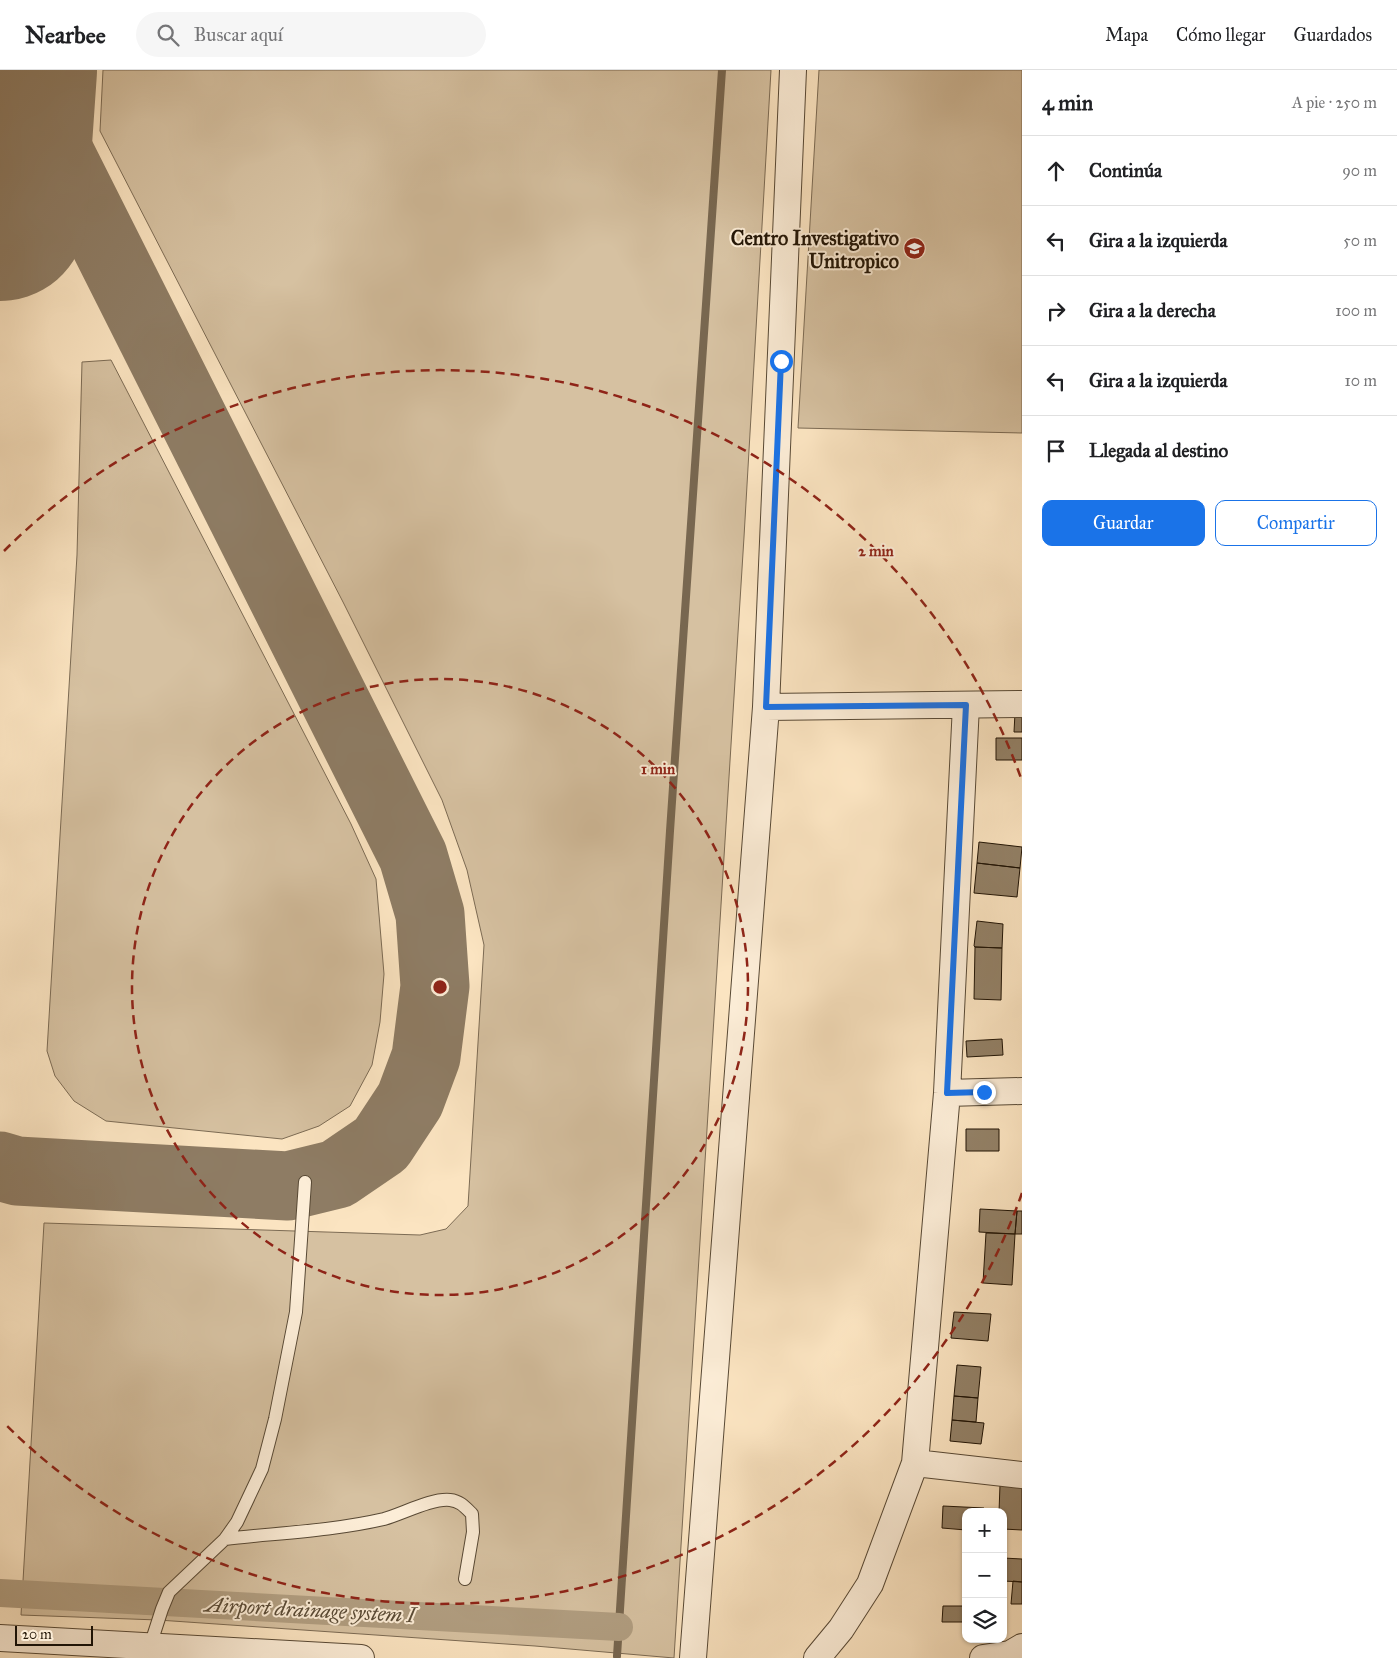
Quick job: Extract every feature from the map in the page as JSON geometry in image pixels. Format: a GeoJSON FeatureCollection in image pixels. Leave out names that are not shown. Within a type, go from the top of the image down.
{"type":"FeatureCollection","features":[{"type":"Feature","properties":{"kind":"street"},"geometry":{"type":"LineString","coordinates":[[693,1658],[766,707],[793,70]]}},
{"type":"Feature","properties":{"kind":"street"},"geometry":{"type":"LineString","coordinates":[[766,707],[1022,704]]}},
{"type":"Feature","properties":{"kind":"street"},"geometry":{"type":"LineString","coordinates":[[817,1658],[841,1628],[870,1584],[915,1463],[947,1093],[966,705]]}},
{"type":"Feature","properties":{"kind":"street"},"geometry":{"type":"LineString","coordinates":[[947,1093],[1022,1091]]}},
{"type":"Feature","properties":{"kind":"street"},"geometry":{"type":"LineString","coordinates":[[915,1463],[1022,1475]]}},
{"type":"Feature","properties":{"kind":"street"},"geometry":{"type":"LineString","coordinates":[[0,1638],[361,1658]]}},
{"type":"Feature","properties":{"kind":"street"},"geometry":{"type":"LineString","coordinates":[[983,1658],[1010,1654],[1022,1647]]}},
{"type":"Feature","properties":{"kind":"lane"},"geometry":{"type":"LineString","coordinates":[[150,1646],[162,1609],[170,1592],[225,1539],[237,1522],[262,1469],[275,1419],[296,1312],[305,1182]]}},
{"type":"Feature","properties":{"kind":"lane"},"geometry":{"type":"LineString","coordinates":[[225,1539],[311,1531],[366,1522],[448,1500],[460,1503],[472,1514],[473,1532],[465,1579]]}},
{"type":"Feature","properties":{"kind":"shaded area"},"geometry":{"type":"Polygon","coordinates":[[[103,70],[771,70],[744,537],[674,1658],[535,1646],[158,1620],[21,1615],[44,1223],[420,1235],[446,1229],[468,1206],[484,945],[467,870],[442,800],[343,602],[100,131],[103,70]]]}},
{"type":"Feature","properties":{"kind":"shaded area","name":"Centro Investigativo Unitropico"},"geometry":{"type":"Polygon","coordinates":[[[819,70],[1022,70],[1022,433],[798,428],[819,70]]]}},
{"type":"Feature","properties":{"kind":"shaded area"},"geometry":{"type":"Polygon","coordinates":[[[111,360],[351,824],[376,879],[384,974],[380,1022],[372,1065],[350,1106],[319,1126],[282,1139],[106,1121],[74,1101],[55,1076],[47,1051],[77,555],[82,362],[111,360]]]}},
{"type":"Feature","properties":{"kind":"building"},"geometry":{"type":"Polygon","coordinates":[[[1015,713],[1022,713],[1022,732],[1014,732],[1015,713]]]}},
{"type":"Feature","properties":{"kind":"building"},"geometry":{"type":"Polygon","coordinates":[[[996,738],[1022,738],[1022,760],[996,760],[996,738]]]}},
{"type":"Feature","properties":{"kind":"building"},"geometry":{"type":"Polygon","coordinates":[[[979,842],[1022,847],[1020,868],[977,863],[979,842]]]}},
{"type":"Feature","properties":{"kind":"building"},"geometry":{"type":"Polygon","coordinates":[[[977,863],[1020,868],[1017,897],[974,893],[977,863]]]}},
{"type":"Feature","properties":{"kind":"building"},"geometry":{"type":"Polygon","coordinates":[[[977,921],[1003,924],[1002,948],[974,946],[977,921]]]}},
{"type":"Feature","properties":{"kind":"building"},"geometry":{"type":"Polygon","coordinates":[[[975,947],[1002,948],[1001,1000],[974,999],[975,947]]]}},
{"type":"Feature","properties":{"kind":"building"},"geometry":{"type":"Polygon","coordinates":[[[1002,1039],[1003,1055],[967,1057],[966,1041],[1002,1039]]]}},
{"type":"Feature","properties":{"kind":"building"},"geometry":{"type":"Polygon","coordinates":[[[966,1129],[999,1129],[999,1151],[966,1151],[966,1129]]]}},
{"type":"Feature","properties":{"kind":"building"},"geometry":{"type":"Polygon","coordinates":[[[980,1209],[1017,1211],[1015,1234],[979,1232],[980,1209]]]}},
{"type":"Feature","properties":{"kind":"building"},"geometry":{"type":"Polygon","coordinates":[[[1017,1211],[1022,1211],[1022,1234],[1015,1234],[1017,1211]]]}},
{"type":"Feature","properties":{"kind":"building"},"geometry":{"type":"Polygon","coordinates":[[[986,1233],[1015,1234],[1012,1285],[983,1283],[986,1233]]]}},
{"type":"Feature","properties":{"kind":"building"},"geometry":{"type":"Polygon","coordinates":[[[954,1312],[991,1314],[988,1341],[951,1338],[954,1312]]]}},
{"type":"Feature","properties":{"kind":"building"},"geometry":{"type":"Polygon","coordinates":[[[957,1365],[981,1367],[978,1398],[954,1396],[957,1365]]]}},
{"type":"Feature","properties":{"kind":"building"},"geometry":{"type":"Polygon","coordinates":[[[954,1396],[978,1398],[976,1422],[952,1420],[954,1396]]]}},
{"type":"Feature","properties":{"kind":"building"},"geometry":{"type":"Polygon","coordinates":[[[952,1420],[984,1423],[981,1444],[950,1441],[952,1420]]]}},
{"type":"Feature","properties":{"kind":"building"},"geometry":{"type":"Polygon","coordinates":[[[1000,1485],[1022,1486],[1022,1530],[1007,1529],[1007,1508],[999,1508],[1000,1485]]]}},
{"type":"Feature","properties":{"kind":"building"},"geometry":{"type":"Polygon","coordinates":[[[943,1506],[984,1508],[962,1508],[962,1530],[942,1528],[943,1506]]]}},
{"type":"Feature","properties":{"kind":"building"},"geometry":{"type":"Polygon","coordinates":[[[1007,1558],[1022,1559],[1022,1582],[1007,1581],[1007,1558]]]}},
{"type":"Feature","properties":{"kind":"building"},"geometry":{"type":"Polygon","coordinates":[[[1013,1581],[1022,1582],[1022,1604],[1011,1604],[1013,1581]]]}},
{"type":"Feature","properties":{"kind":"building"},"geometry":{"type":"Polygon","coordinates":[[[943,1606],[962,1606],[962,1622],[942,1622],[943,1606]]]}},
{"type":"Feature","properties":{"kind":"waterway"},"geometry":{"type":"LineString","coordinates":[[617,1656],[670,831],[722,70]]}},
{"type":"Feature","properties":{"kind":"waterway","name":"Airport drainage system I"},"geometry":{"type":"LineString","coordinates":[[0,1593],[619,1627]]}},
{"type":"Feature","properties":{"kind":"taxiway"},"geometry":{"type":"LineString","coordinates":[[0,1166],[17,1171],[288,1186],[337,1174],[381,1144],[410,1100],[426,1057],[435,986],[430,914],[413,856],[45,124],[15,70]]}},
{"type":"Feature","properties":{"kind":"runway"},"geometry":{"type":"LineString","coordinates":[[0,214],[10,70]]}},
{"type":"Feature","properties":{"kind":"place","name":"Centro Investigativo Unitropico"},"geometry":{"type":"Point","coordinates":[915,249]}},
{"type":"Feature","properties":{"kind":"route"},"geometry":{"type":"LineString","coordinates":[[781,361],[766,707],[966,705],[947,1093],[984,1092]]}}]}
